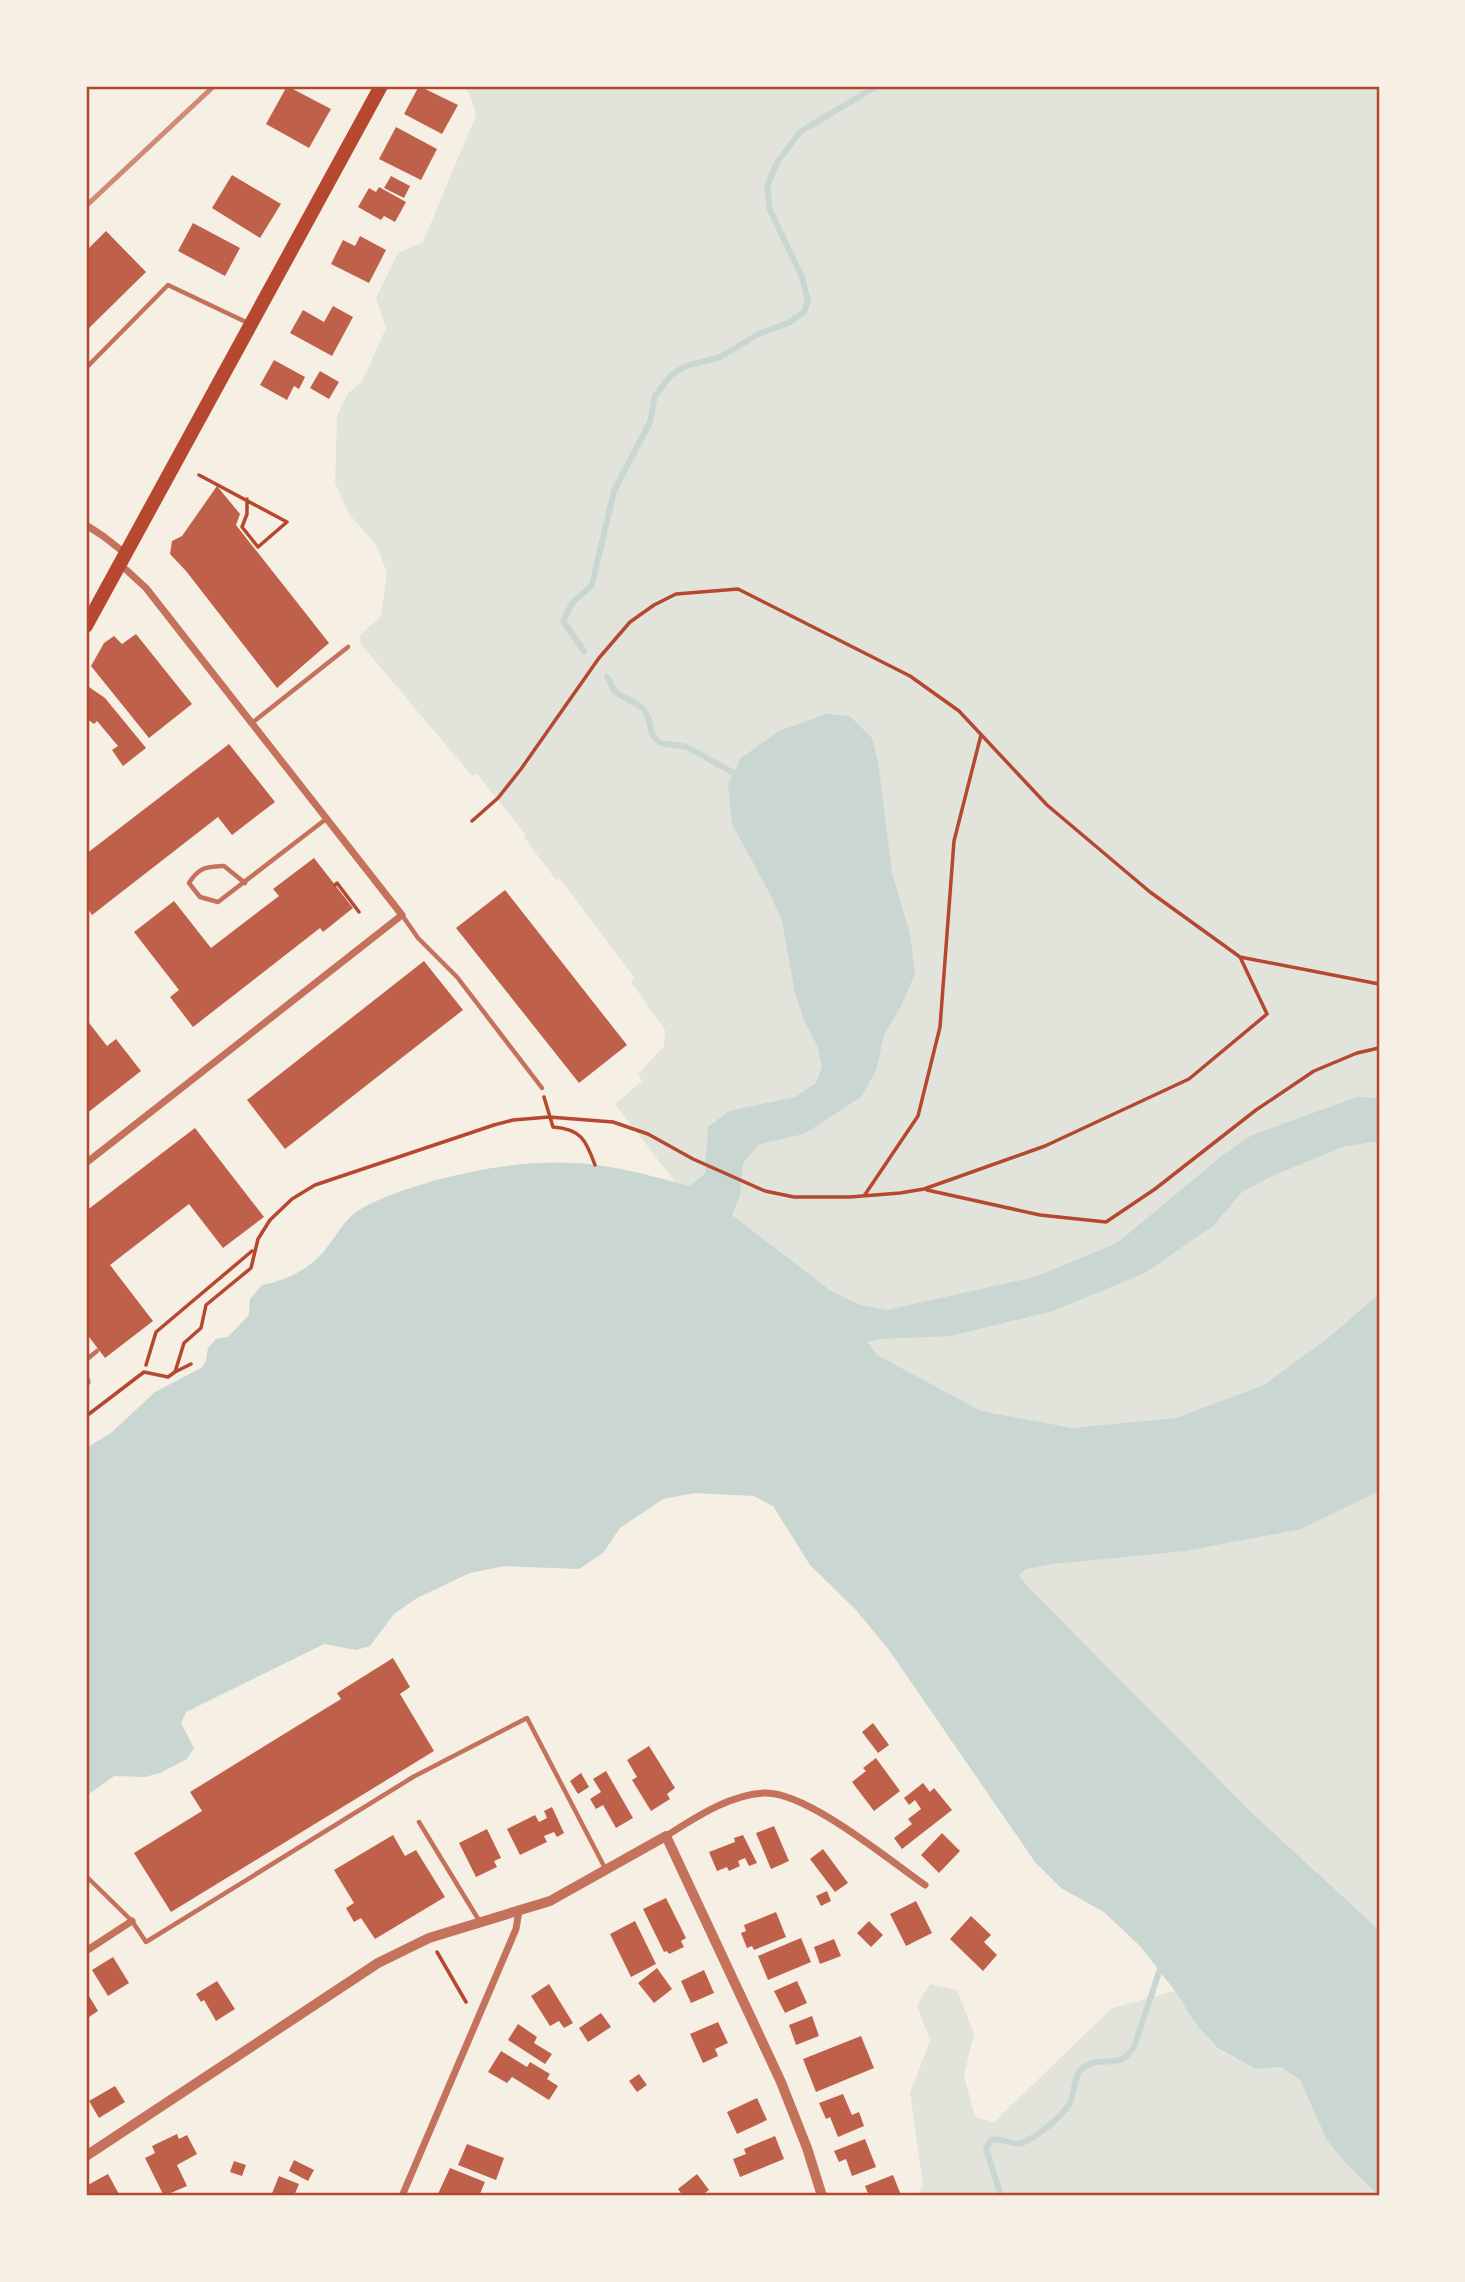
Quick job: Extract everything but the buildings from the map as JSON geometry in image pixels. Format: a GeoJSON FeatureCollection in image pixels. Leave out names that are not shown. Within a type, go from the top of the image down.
{"type":"FeatureCollection","features":[{"type":"Feature","properties":{"kind":"main road"},"geometry":{"type":"LineString","coordinates":[[86,626],[381,86]]}},
{"type":"Feature","properties":{"kind":"street"},"geometry":{"type":"LineString","coordinates":[[86,525],[123,560],[146,588],[401,915],[86,1163]]}},
{"type":"Feature","properties":{"kind":"street"},"geometry":{"type":"LineString","coordinates":[[86,2157],[378,1963],[429,1938],[550,1901],[738,1798],[762,1793],[781,1795],[819,1812],[925,1885]]}},
{"type":"Feature","properties":{"kind":"street"},"geometry":{"type":"LineString","coordinates":[[666,1836],[781,2082],[822,2196]]}},
{"type":"Feature","properties":{"kind":"street"},"geometry":{"type":"LineString","coordinates":[[402,2196],[516,1929],[519,1911]]}},
{"type":"Feature","properties":{"kind":"street"},"geometry":{"type":"LineString","coordinates":[[86,1951],[132,1921]]}},
{"type":"Feature","properties":{"kind":"lane"},"geometry":{"type":"LineString","coordinates":[[86,368],[168,285],[250,324]]}},
{"type":"Feature","properties":{"kind":"lane"},"geometry":{"type":"LineString","coordinates":[[252,723],[348,647]]}},
{"type":"Feature","properties":{"kind":"lane"},"geometry":{"type":"LineString","coordinates":[[245,883],[225,866],[196,872],[189,883],[200,897],[218,902],[245,883],[327,818]]}},
{"type":"Feature","properties":{"kind":"lane"},"geometry":{"type":"LineString","coordinates":[[401,915],[418,938],[457,977],[542,1088]]}},
{"type":"Feature","properties":{"kind":"lane"},"geometry":{"type":"LineString","coordinates":[[86,1360],[97,1351]]}},
{"type":"Feature","properties":{"kind":"lane"},"geometry":{"type":"LineString","coordinates":[[86,1876],[132,1921],[146,1942],[413,1777],[527,1718],[606,1870]]}},
{"type":"Feature","properties":{"kind":"lane"},"geometry":{"type":"LineString","coordinates":[[419,1822],[481,1923]]}},
{"type":"Feature","properties":{"kind":"path"},"geometry":{"type":"LineString","coordinates":[[199,475],[247,499],[287,523],[258,547],[242,527],[247,514],[247,499]]}},
{"type":"Feature","properties":{"kind":"path"},"geometry":{"type":"LineString","coordinates":[[472,821],[488,808],[522,769],[599,658],[630,622],[676,594],[738,589],[910,676],[959,712],[1047,805],[1150,892],[1240,957],[1379,984]]}},
{"type":"Feature","properties":{"kind":"path"},"geometry":{"type":"LineString","coordinates":[[864,1196],[918,1116],[940,1027],[954,841],[981,735]]}},
{"type":"Feature","properties":{"kind":"path"},"geometry":{"type":"LineString","coordinates":[[335,885],[337,883],[359,912]]}},
{"type":"Feature","properties":{"kind":"path"},"geometry":{"type":"LineString","coordinates":[[175,1372],[184,1343],[201,1328],[206,1305],[251,1268],[254,1249],[262,1230],[279,1210],[315,1185],[494,1125],[549,1117],[583,1118],[634,1128],[765,1191],[794,1197],[864,1196],[925,1189],[1045,1146],[1189,1079],[1267,1014],[1240,957]]}},
{"type":"Feature","properties":{"kind":"path"},"geometry":{"type":"LineString","coordinates":[[925,1189],[1040,1215],[1106,1222],[1155,1189],[1255,1110],[1314,1071],[1357,1053],[1379,1048]]}},
{"type":"Feature","properties":{"kind":"path"},"geometry":{"type":"LineString","coordinates":[[542,1088],[553,1127],[568,1128],[582,1138],[595,1165]]}},
{"type":"Feature","properties":{"kind":"path"},"geometry":{"type":"LineString","coordinates":[[146,1365],[156,1332],[254,1249]]}},
{"type":"Feature","properties":{"kind":"path"},"geometry":{"type":"LineString","coordinates":[[86,1410],[89,1414],[144,1372],[168,1377],[191,1364]]}},
{"type":"Feature","properties":{"kind":"path"},"geometry":{"type":"LineString","coordinates":[[435,1950],[466,2001]]}},
{"type":"Feature","properties":{"kind":"shaded area"},"geometry":{"type":"Polygon","coordinates":[[[464,86],[1379,86],[1379,1994],[1002,1606],[615,1104],[642,1081],[638,1074],[664,1046],[665,1030],[631,982],[634,978],[632,975],[560,879],[556,880],[524,837],[525,834],[477,774],[472,776],[360,643],[360,635],[381,616],[387,572],[376,545],[349,514],[335,483],[337,416],[348,393],[362,382],[386,328],[376,298],[398,253],[423,242],[476,115],[464,86]]]}},
{"type":"Feature","properties":{"kind":"shaded area"},"geometry":{"type":"Polygon","coordinates":[[[826,714],[850,716],[872,738],[878,762],[892,873],[910,934],[915,974],[884,1035],[876,1071],[861,1097],[804,1134],[760,1144],[743,1163],[740,1195],[732,1215],[831,1291],[861,1305],[887,1310],[1035,1277],[1117,1243],[1223,1155],[1252,1135],[1357,1097],[1379,1098],[1379,1141],[1343,1147],[1272,1176],[1242,1192],[1213,1226],[1145,1273],[1053,1311],[951,1336],[867,1342],[877,1355],[981,1411],[1072,1428],[1176,1418],[1264,1385],[1328,1338],[1379,1294],[1379,1491],[1301,1529],[1185,1551],[1053,1564],[1026,1569],[1019,1575],[1255,1816],[1379,1930],[1379,2196],[1345,2163],[1327,2140],[1300,2080],[1281,2067],[1256,2069],[1217,2048],[1196,2024],[1141,1947],[1104,1912],[1061,1888],[1035,1862],[889,1650],[856,1610],[810,1565],[773,1506],[754,1496],[695,1493],[663,1499],[620,1528],[603,1553],[579,1569],[504,1566],[470,1573],[417,1598],[394,1614],[370,1646],[356,1650],[324,1644],[186,1712],[181,1723],[194,1748],[187,1759],[160,1773],[145,1777],[114,1776],[86,1796],[86,1448],[111,1433],[155,1392],[201,1368],[206,1361],[208,1348],[216,1339],[228,1337],[249,1315],[250,1299],[262,1285],[279,1281],[312,1263],[340,1228],[368,1205],[433,1181],[493,1168],[534,1163],[576,1163],[608,1167],[689,1186],[705,1174],[708,1127],[729,1111],[795,1097],[816,1083],[822,1067],[817,1045],[804,1020],[795,993],[782,921],[732,824],[728,784],[741,758],[779,731],[826,714]]]}},
{"type":"Feature","properties":{"kind":"shaded area"},"geometry":{"type":"Polygon","coordinates":[[[930,1984],[957,1990],[974,2034],[964,2076],[975,2117],[994,2122],[1112,2008],[1175,1991],[1196,2024],[1217,2049],[1256,2069],[1281,2067],[1300,2080],[1345,2163],[1379,2196],[917,2196],[923,2185],[910,2093],[930,2041],[917,2005],[930,1984]]]}},
{"type":"Feature","properties":{"kind":"waterway"},"geometry":{"type":"LineString","coordinates":[[584,651],[563,621],[573,602],[592,585],[614,491],[650,422],[655,396],[671,375],[686,366],[720,357],[759,334],[788,323],[804,312],[808,301],[802,277],[770,210],[767,186],[778,161],[800,132],[877,86]]}},
{"type":"Feature","properties":{"kind":"waterway"},"geometry":{"type":"LineString","coordinates":[[607,677],[615,692],[643,708],[652,735],[660,743],[687,747],[739,776]]}},
{"type":"Feature","properties":{"kind":"waterway"},"geometry":{"type":"LineString","coordinates":[[1001,2196],[986,2149],[991,2140],[1018,2144],[1035,2136],[1068,2106],[1077,2076],[1082,2069],[1093,2063],[1117,2061],[1128,2054],[1134,2047],[1162,1963]]}},
{"type":"Feature","properties":{"kind":"railway"},"geometry":{"type":"LineString","coordinates":[[86,206],[214,86]]}}]}
